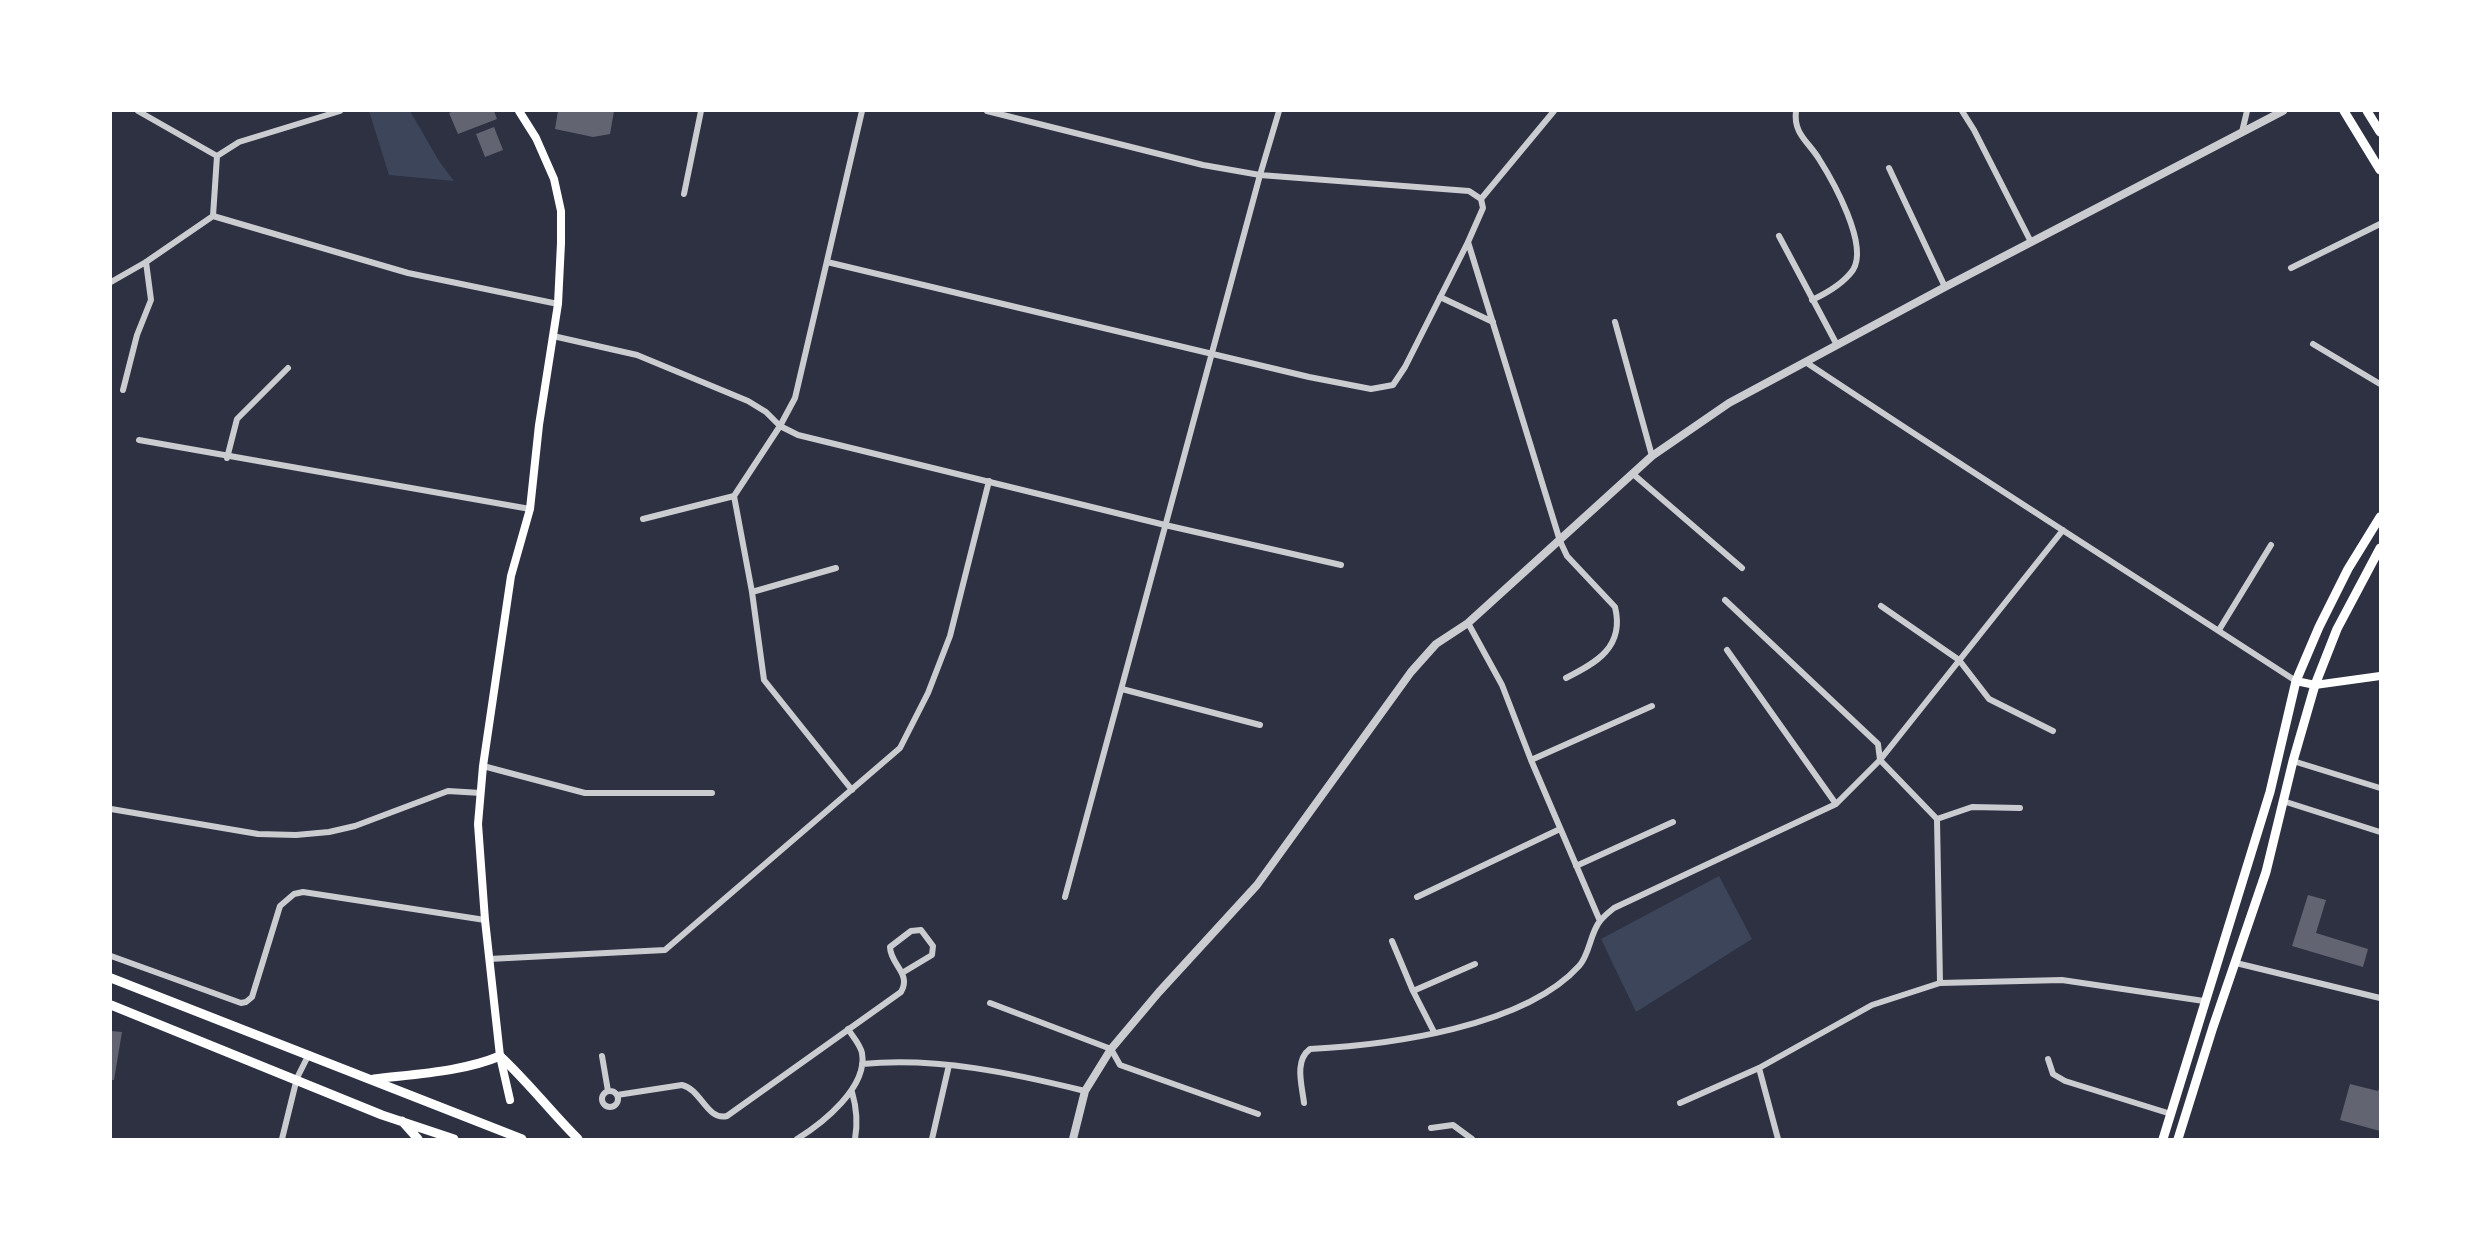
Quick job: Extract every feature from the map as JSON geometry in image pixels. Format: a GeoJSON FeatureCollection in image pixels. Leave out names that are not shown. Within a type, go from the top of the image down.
{"type":"FeatureCollection","features":[{"type":"Feature","properties":{"kind":"main road"},"geometry":{"type":"LineString","coordinates":[[510,1100],[500,1056],[485,920],[478,824],[483,766],[511,576],[530,509],[539,425],[558,304],[561,211],[554,179],[536,138],[519,111]]}},
{"type":"Feature","properties":{"kind":"main road"},"geometry":{"type":"LineString","coordinates":[[2344,111],[2380,170]]}},
{"type":"Feature","properties":{"kind":"main road"},"geometry":{"type":"LineString","coordinates":[[2367,111],[2380,132]]}},
{"type":"Feature","properties":{"kind":"main road"},"geometry":{"type":"LineString","coordinates":[[2163,1139],[2270,792],[2296,681],[2319,627],[2346,574],[2380,517]]}},
{"type":"Feature","properties":{"kind":"main road"},"geometry":{"type":"LineString","coordinates":[[2178,1139],[2213,1027],[2266,872],[2293,761],[2315,685],[2337,629],[2380,548]]}},
{"type":"Feature","properties":{"kind":"main road"},"geometry":{"type":"LineString","coordinates":[[2296,681],[2315,685],[2380,675]]}},
{"type":"Feature","properties":{"kind":"main road"},"geometry":{"type":"LineString","coordinates":[[111,978],[522,1139]]}},
{"type":"Feature","properties":{"kind":"main road"},"geometry":{"type":"LineString","coordinates":[[111,1005],[297,1078],[382,1115],[454,1139]]}},
{"type":"Feature","properties":{"kind":"main road"},"geometry":{"type":"LineString","coordinates":[[372,1080],[437,1071],[500,1056]]}},
{"type":"Feature","properties":{"kind":"main road"},"geometry":{"type":"LineString","coordinates":[[500,1056],[528,1082],[556,1117],[578,1139]]}},
{"type":"Feature","properties":{"kind":"main road"},"geometry":{"type":"LineString","coordinates":[[401,1121],[418,1139]]}},
{"type":"Feature","properties":{"kind":"street"},"geometry":{"type":"LineString","coordinates":[[138,111],[217,156]]}},
{"type":"Feature","properties":{"kind":"street"},"geometry":{"type":"LineString","coordinates":[[217,156],[239,142],[340,111]]}},
{"type":"Feature","properties":{"kind":"street"},"geometry":{"type":"LineString","coordinates":[[684,194],[701,111]]}},
{"type":"Feature","properties":{"kind":"street"},"geometry":{"type":"LineString","coordinates":[[643,519],[734,496],[780,426],[795,398],[862,111]]}},
{"type":"Feature","properties":{"kind":"street"},"geometry":{"type":"LineString","coordinates":[[987,111],[1203,165],[1260,175],[1469,191],[1482,199]]}},
{"type":"Feature","properties":{"kind":"street"},"geometry":{"type":"LineString","coordinates":[[1065,897],[1279,111]]}},
{"type":"Feature","properties":{"kind":"street"},"geometry":{"type":"LineString","coordinates":[[827,262],[1309,377],[1371,388],[1394,385],[1468,242],[1483,208],[1482,199],[1554,111]]}},
{"type":"Feature","properties":{"kind":"street"},"geometry":{"type":"LineString","coordinates":[[1796,111],[1797,130],[1818,157],[1843,204],[1858,251],[1852,271],[1837,285],[1812,300]]}},
{"type":"Feature","properties":{"kind":"street"},"geometry":{"type":"LineString","coordinates":[[1962,111],[2031,242]]}},
{"type":"Feature","properties":{"kind":"street"},"geometry":{"type":"LineString","coordinates":[[2242,132],[2247,111]]}},
{"type":"Feature","properties":{"kind":"street"},"geometry":{"type":"LineString","coordinates":[[1073,1139],[1085,1091],[1111,1050],[1159,992],[1257,885],[1411,672],[1436,644],[1468,623],[1652,456],[1729,403],[1945,287],[2283,111]]}},
{"type":"Feature","properties":{"kind":"street"},"geometry":{"type":"LineString","coordinates":[[213,216],[217,156]]}},
{"type":"Feature","properties":{"kind":"street"},"geometry":{"type":"LineString","coordinates":[[1889,168],[1945,287]]}},
{"type":"Feature","properties":{"kind":"street"},"geometry":{"type":"LineString","coordinates":[[213,216],[408,273],[558,304]]}},
{"type":"Feature","properties":{"kind":"street"},"geometry":{"type":"LineString","coordinates":[[111,282],[146,262],[213,216]]}},
{"type":"Feature","properties":{"kind":"street"},"geometry":{"type":"LineString","coordinates":[[2291,268],[2380,224]]}},
{"type":"Feature","properties":{"kind":"street"},"geometry":{"type":"LineString","coordinates":[[1779,236],[1837,345]]}},
{"type":"Feature","properties":{"kind":"street"},"geometry":{"type":"LineString","coordinates":[[1468,242],[1560,541],[1568,556],[1615,607],[1617,616],[1612,641],[1605,653],[1595,663],[1566,678]]}},
{"type":"Feature","properties":{"kind":"street"},"geometry":{"type":"LineString","coordinates":[[123,390],[132,350],[151,300],[146,262]]}},
{"type":"Feature","properties":{"kind":"street"},"geometry":{"type":"LineString","coordinates":[[1440,297],[1493,322]]}},
{"type":"Feature","properties":{"kind":"street"},"geometry":{"type":"LineString","coordinates":[[1615,322],[1652,456]]}},
{"type":"Feature","properties":{"kind":"street"},"geometry":{"type":"LineString","coordinates":[[553,336],[637,355],[748,401],[766,411],[780,426],[798,435],[1165,525],[1341,565]]}},
{"type":"Feature","properties":{"kind":"street"},"geometry":{"type":"LineString","coordinates":[[2313,344],[2380,384]]}},
{"type":"Feature","properties":{"kind":"street"},"geometry":{"type":"LineString","coordinates":[[1807,363],[2005,494],[2296,681]]}},
{"type":"Feature","properties":{"kind":"street"},"geometry":{"type":"LineString","coordinates":[[227,458],[237,419],[288,368]]}},
{"type":"Feature","properties":{"kind":"street"},"geometry":{"type":"LineString","coordinates":[[139,440],[227,458],[530,509]]}},
{"type":"Feature","properties":{"kind":"street"},"geometry":{"type":"LineString","coordinates":[[1633,474],[1742,568]]}},
{"type":"Feature","properties":{"kind":"street"},"geometry":{"type":"LineString","coordinates":[[489,958],[665,950],[900,747],[928,693],[950,636],[989,481]]}},
{"type":"Feature","properties":{"kind":"street"},"geometry":{"type":"LineString","coordinates":[[734,496],[752,592],[764,680],[852,790]]}},
{"type":"Feature","properties":{"kind":"street"},"geometry":{"type":"LineString","coordinates":[[1304,1103],[1300,1062],[1303,1054],[1310,1049],[1387,1043],[1496,1017],[1545,995],[1580,965],[1600,921],[1614,908],[1836,804],[1880,760],[2063,530]]}},
{"type":"Feature","properties":{"kind":"street"},"geometry":{"type":"LineString","coordinates":[[2218,630],[2271,545]]}},
{"type":"Feature","properties":{"kind":"street"},"geometry":{"type":"LineString","coordinates":[[752,592],[836,568]]}},
{"type":"Feature","properties":{"kind":"street"},"geometry":{"type":"LineString","coordinates":[[1725,600],[1878,744],[1880,760],[1937,819],[1940,983]]}},
{"type":"Feature","properties":{"kind":"street"},"geometry":{"type":"LineString","coordinates":[[1881,606],[1959,660],[1989,699],[2053,731]]}},
{"type":"Feature","properties":{"kind":"street"},"geometry":{"type":"LineString","coordinates":[[1468,623],[1502,685],[1531,760],[1600,921]]}},
{"type":"Feature","properties":{"kind":"street"},"geometry":{"type":"LineString","coordinates":[[1727,650],[1836,804]]}},
{"type":"Feature","properties":{"kind":"street"},"geometry":{"type":"LineString","coordinates":[[1122,689],[1260,725]]}},
{"type":"Feature","properties":{"kind":"street"},"geometry":{"type":"LineString","coordinates":[[1531,760],[1652,706]]}},
{"type":"Feature","properties":{"kind":"street"},"geometry":{"type":"LineString","coordinates":[[2293,761],[2380,788]]}},
{"type":"Feature","properties":{"kind":"street"},"geometry":{"type":"LineString","coordinates":[[483,766],[585,793],[712,793]]}},
{"type":"Feature","properties":{"kind":"street"},"geometry":{"type":"LineString","coordinates":[[111,809],[258,834],[296,835],[328,832],[355,826],[448,791],[481,793]]}},
{"type":"Feature","properties":{"kind":"street"},"geometry":{"type":"LineString","coordinates":[[2283,801],[2380,832]]}},
{"type":"Feature","properties":{"kind":"street"},"geometry":{"type":"LineString","coordinates":[[1937,819],[1972,807],[2020,808]]}},
{"type":"Feature","properties":{"kind":"street"},"geometry":{"type":"LineString","coordinates":[[1576,866],[1673,822]]}},
{"type":"Feature","properties":{"kind":"street"},"geometry":{"type":"LineString","coordinates":[[1417,897],[1560,829]]}},
{"type":"Feature","properties":{"kind":"street"},"geometry":{"type":"LineString","coordinates":[[111,956],[237,1002],[246,1002],[252,996],[280,906],[294,894],[303,892],[485,920]]}},
{"type":"Feature","properties":{"kind":"street"},"geometry":{"type":"LineString","coordinates":[[608,1090],[617,1095],[688,1086],[714,1114],[723,1117],[901,992],[905,982],[891,956],[890,947],[911,931],[921,930],[933,946],[932,955],[902,973]]}},
{"type":"Feature","properties":{"kind":"street"},"geometry":{"type":"LineString","coordinates":[[1392,941],[1413,991],[1434,1032]]}},
{"type":"Feature","properties":{"kind":"street"},"geometry":{"type":"LineString","coordinates":[[2236,963],[2380,998]]}},
{"type":"Feature","properties":{"kind":"street"},"geometry":{"type":"LineString","coordinates":[[1413,991],[1475,964]]}},
{"type":"Feature","properties":{"kind":"street"},"geometry":{"type":"LineString","coordinates":[[1680,1103],[1759,1068],[1872,1005],[1940,983],[2062,980],[2204,1001]]}},
{"type":"Feature","properties":{"kind":"street"},"geometry":{"type":"LineString","coordinates":[[990,1003],[1111,1050],[1120,1065],[1258,1114]]}},
{"type":"Feature","properties":{"kind":"street"},"geometry":{"type":"LineString","coordinates":[[797,1139],[814,1129],[852,1092],[862,1064],[858,1044],[848,1029]]}},
{"type":"Feature","properties":{"kind":"street"},"geometry":{"type":"LineString","coordinates":[[282,1139],[297,1078],[309,1054]]}},
{"type":"Feature","properties":{"kind":"street"},"geometry":{"type":"LineString","coordinates":[[602,1056],[608,1090]]}},
{"type":"Feature","properties":{"kind":"street"},"geometry":{"type":"LineString","coordinates":[[2048,1059],[2053,1074],[2065,1082],[2171,1114]]}},
{"type":"Feature","properties":{"kind":"street"},"geometry":{"type":"LineString","coordinates":[[862,1064],[889,1061],[949,1065],[1018,1075],[1085,1091]]}},
{"type":"Feature","properties":{"kind":"street"},"geometry":{"type":"LineString","coordinates":[[932,1139],[949,1065]]}},
{"type":"Feature","properties":{"kind":"street"},"geometry":{"type":"LineString","coordinates":[[1759,1068],[1778,1139]]}},
{"type":"Feature","properties":{"kind":"street"},"geometry":{"type":"LineString","coordinates":[[608,1090],[602,1095],[604,1105],[615,1106],[617,1095]]}},
{"type":"Feature","properties":{"kind":"street"},"geometry":{"type":"LineString","coordinates":[[852,1092],[857,1108],[855,1139]]}},
{"type":"Feature","properties":{"kind":"street"},"geometry":{"type":"LineString","coordinates":[[1431,1128],[1453,1125],[1472,1139]]}},
{"type":"Feature","properties":{"kind":"street"},"geometry":{"type":"LineString","coordinates":[[810,1139],[814,1129]]}},
{"type":"Feature","properties":{"kind":"shaded area"},"geometry":{"type":"Polygon","coordinates":[[[369,111],[410,111],[439,161],[454,181],[389,175],[369,111]]]}},
{"type":"Feature","properties":{"kind":"shaded area"},"geometry":{"type":"Polygon","coordinates":[[[1719,876],[1752,939],[1636,1012],[1601,939],[1719,876]]]}},
{"type":"Feature","properties":{"kind":"building"},"geometry":{"type":"Polygon","coordinates":[[[494,111],[497,119],[458,134],[449,113],[494,111]]]}},
{"type":"Feature","properties":{"kind":"building"},"geometry":{"type":"Polygon","coordinates":[[[558,111],[614,111],[610,134],[593,137],[555,129],[558,111]]]}},
{"type":"Feature","properties":{"kind":"building"},"geometry":{"type":"Polygon","coordinates":[[[494,127],[503,150],[485,157],[476,134],[494,127]]]}},
{"type":"Feature","properties":{"kind":"building"},"geometry":{"type":"Polygon","coordinates":[[[2308,895],[2326,900],[2316,933],[2368,949],[2363,967],[2292,946],[2308,895]]]}},
{"type":"Feature","properties":{"kind":"building"},"geometry":{"type":"Polygon","coordinates":[[[111,1031],[122,1032],[114,1080],[111,1080],[111,1031]]]}},
{"type":"Feature","properties":{"kind":"building"},"geometry":{"type":"Polygon","coordinates":[[[2350,1084],[2378,1091],[2380,1086],[2380,1131],[2340,1120],[2350,1084]]]}}]}
